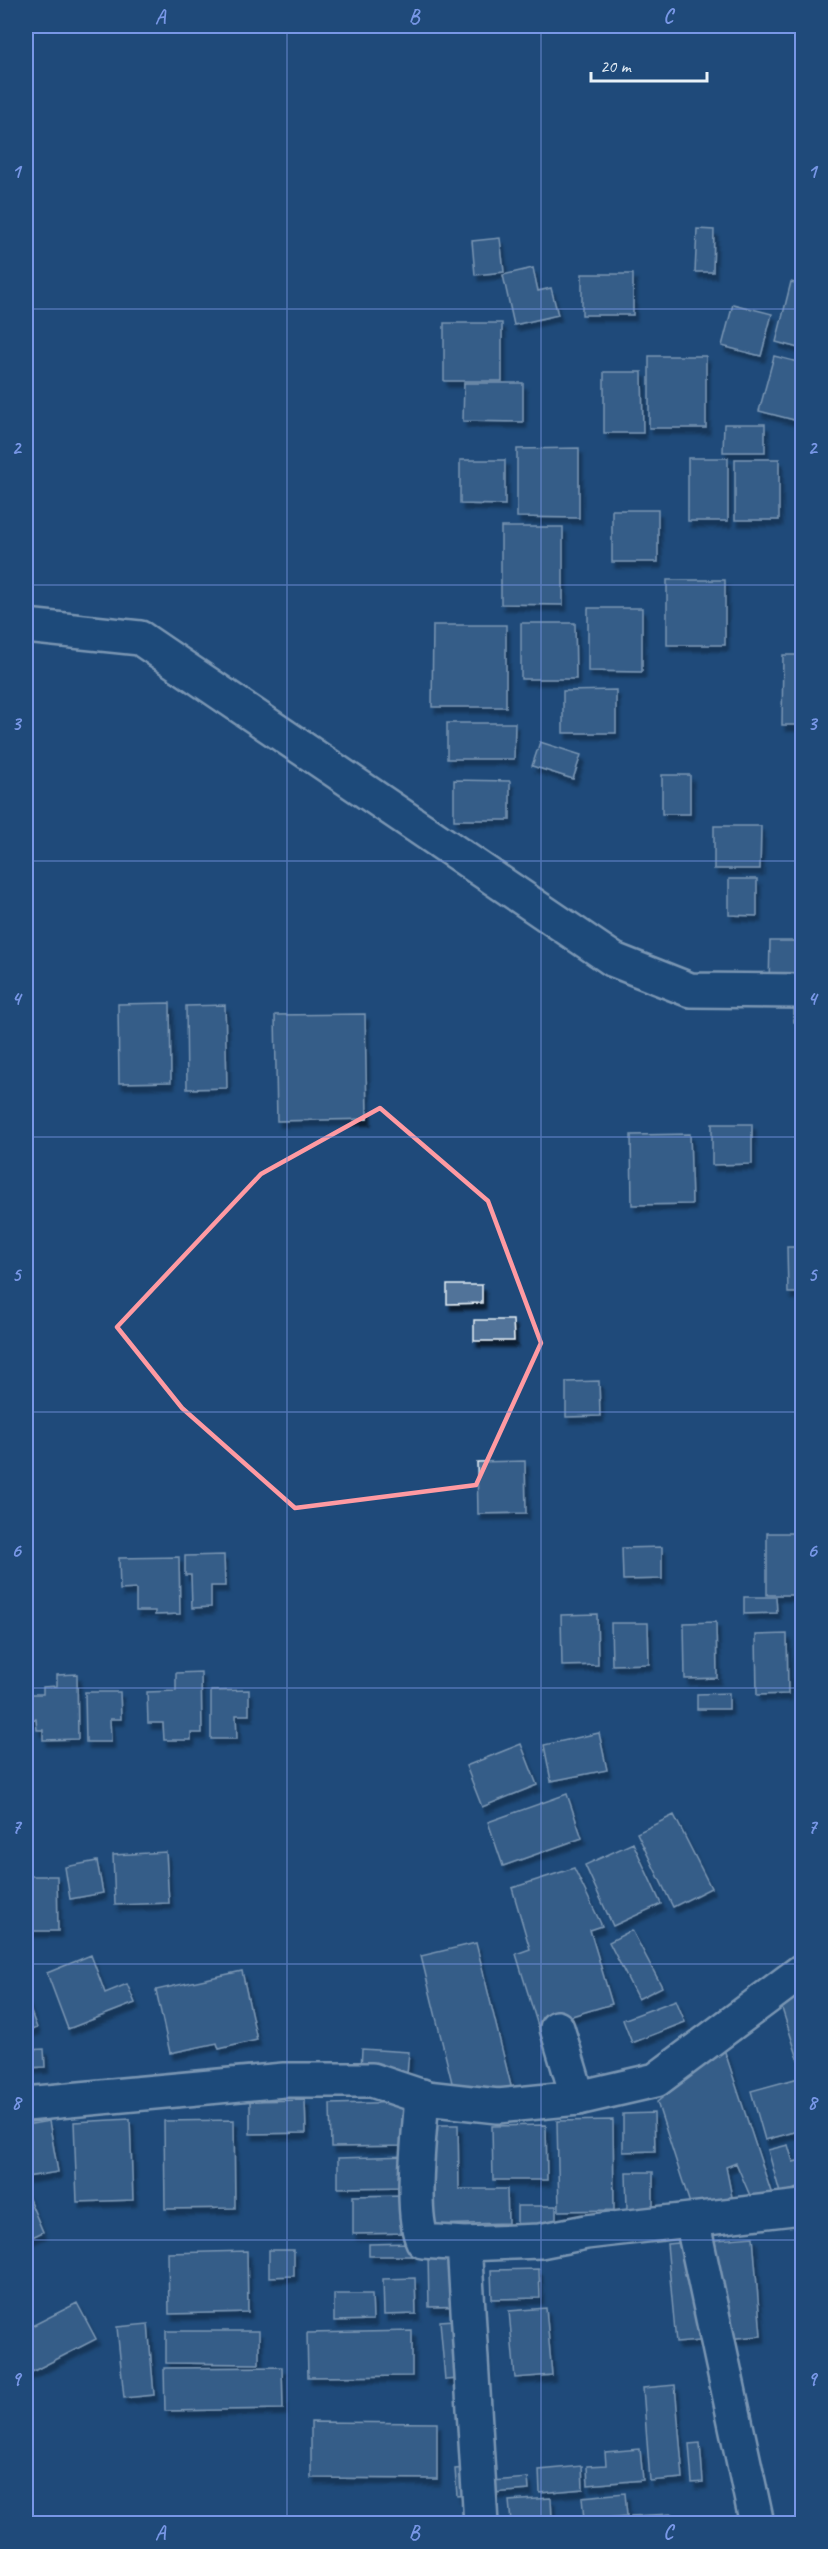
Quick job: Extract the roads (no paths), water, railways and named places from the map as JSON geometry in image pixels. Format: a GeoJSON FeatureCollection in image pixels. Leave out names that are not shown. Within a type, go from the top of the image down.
{"type":"FeatureCollection","features":[{"type":"Feature","properties":{"kind":"street"},"geometry":{"type":"LineString","coordinates":[[26,626],[140,638],[614,960],[690,990],[802,991]]}},
{"type":"Feature","properties":{"kind":"street"},"geometry":{"type":"LineString","coordinates":[[26,2104],[284,2079],[372,2080],[422,2096],[498,2106],[578,2098],[656,2080],[802,1971]]}},
{"type":"Feature","properties":{"kind":"street"},"geometry":{"type":"LineString","coordinates":[[557,2028],[578,2098]]}},
{"type":"Feature","properties":{"kind":"street"},"geometry":{"type":"LineString","coordinates":[[422,2096],[417,2170],[419,2232],[423,2241],[464,2244],[540,2241],[586,2232],[802,2208]]}},
{"type":"Feature","properties":{"kind":"street"},"geometry":{"type":"LineString","coordinates":[[692,2220],[757,2523]]}},
{"type":"Feature","properties":{"kind":"street"},"geometry":{"type":"LineString","coordinates":[[464,2244],[481,2523]]}}]}
